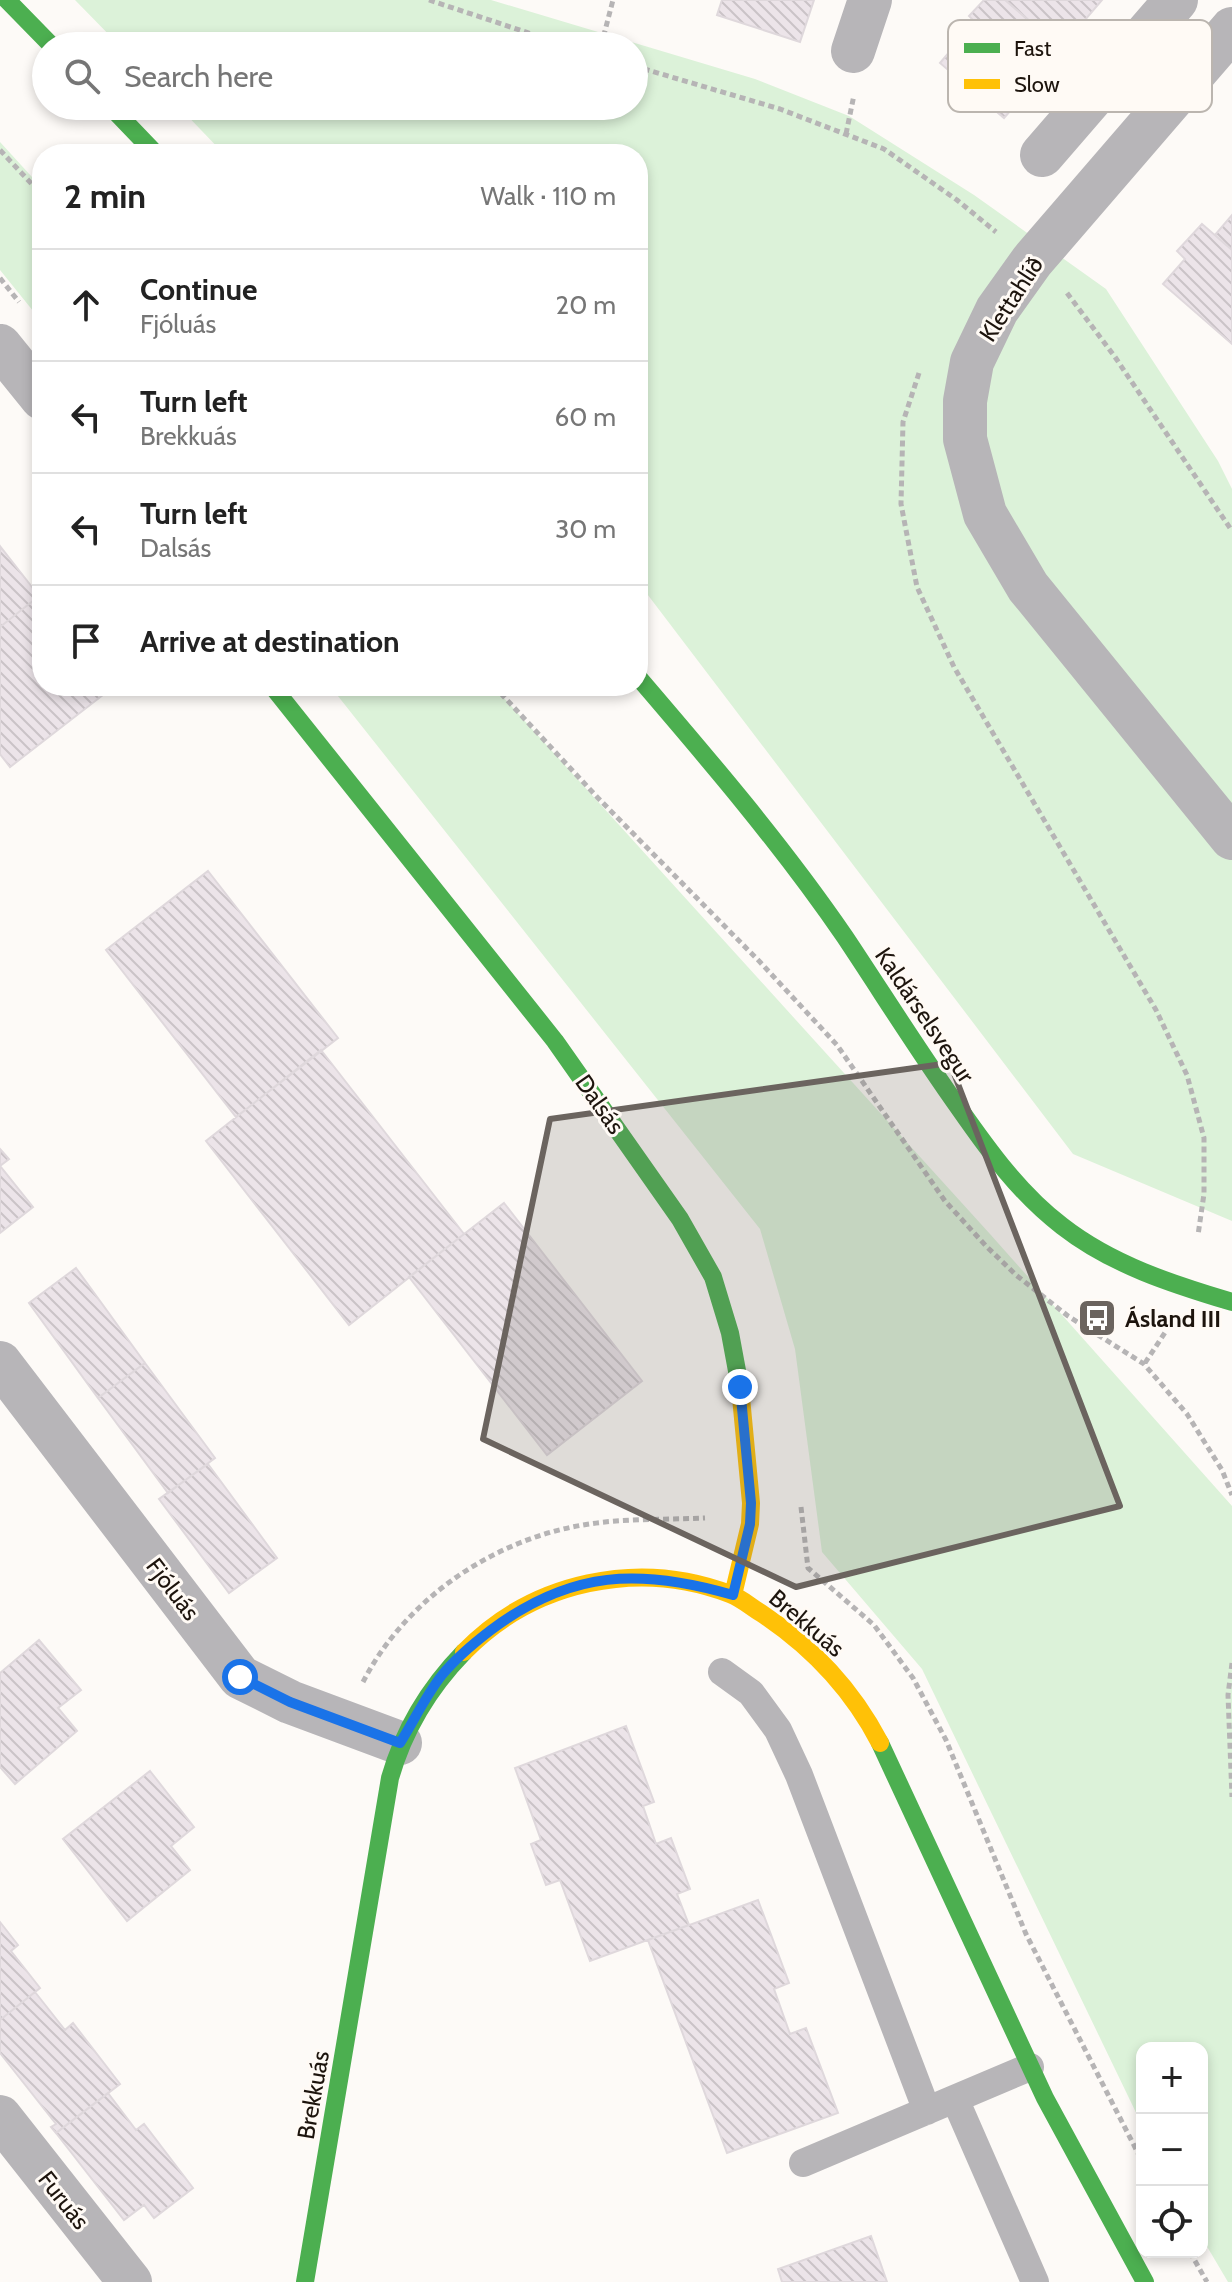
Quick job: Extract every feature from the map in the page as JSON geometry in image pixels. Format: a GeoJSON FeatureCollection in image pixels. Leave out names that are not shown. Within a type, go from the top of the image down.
{"type":"FeatureCollection","features":[{"type":"Feature","properties":{"kind":"street"},"geometry":{"type":"LineString","coordinates":[[7,0],[38,32]]}},
{"type":"Feature","properties":{"kind":"street"},"geometry":{"type":"LineString","coordinates":[[853,51],[870,0]]}},
{"type":"Feature","properties":{"kind":"street"},"geometry":{"type":"LineString","coordinates":[[1159,20],[1176,0]]}},
{"type":"Feature","properties":{"kind":"street","name":"Klettahlíð"},"geometry":{"type":"LineString","coordinates":[[1212,52],[1232,29]]}},
{"type":"Feature","properties":{"kind":"street"},"geometry":{"type":"LineString","coordinates":[[1042,155],[1079,112]]}},
{"type":"Feature","properties":{"kind":"street","name":"Klettahlíð"},"geometry":{"type":"LineString","coordinates":[[1160,112],[1032,261],[997,310],[972,362],[965,401],[965,439],[985,514],[1028,587],[1232,838]]}},
{"type":"Feature","properties":{"kind":"street"},"geometry":{"type":"LineString","coordinates":[[123,120],[146,144]]}},
{"type":"Feature","properties":{"kind":"street"},"geometry":{"type":"LineString","coordinates":[[0,346],[32,386]]}},
{"type":"Feature","properties":{"kind":"street","name":"Kaldárselsvegur"},"geometry":{"type":"LineString","coordinates":[[648,688],[725,777],[828,913],[936,1077],[1018,1186],[1062,1226],[1112,1260],[1161,1281],[1232,1302]]}},
{"type":"Feature","properties":{"kind":"street","name":"Dalsás"},"geometry":{"type":"LineString","coordinates":[[280,696],[555,1041],[680,1219],[713,1277],[730,1333],[740,1387],[751,1503],[750,1524],[733,1595]]}},
{"type":"Feature","properties":{"kind":"street","name":"Fjóluás"},"geometry":{"type":"LineString","coordinates":[[0,1363],[240,1677],[290,1702],[400,1743]]}},
{"type":"Feature","properties":{"kind":"street","name":"Brekkuás"},"geometry":{"type":"LineString","coordinates":[[305,2282],[390,1778],[400,1743],[441,1676],[471,1645],[509,1617],[543,1596],[586,1582],[633,1578],[690,1582],[733,1595],[786,1630],[822,1661],[855,1703],[878,1739],[1030,2067],[1145,2282]]}},
{"type":"Feature","properties":{"kind":"street","name":"Furuás"},"geometry":{"type":"LineString","coordinates":[[0,2117],[130,2282]]}},
{"type":"Feature","properties":{"kind":"lane"},"geometry":{"type":"LineString","coordinates":[[722,1672],[751,1693],[778,1730],[794,1764],[927,2111]]}},
{"type":"Feature","properties":{"kind":"lane"},"geometry":{"type":"LineString","coordinates":[[803,2163],[1030,2067]]}},
{"type":"Feature","properties":{"kind":"lane"},"geometry":{"type":"LineString","coordinates":[[955,2099],[1035,2282]]}},
{"type":"Feature","properties":{"kind":"path"},"geometry":{"type":"LineString","coordinates":[[429,0],[526,32]]}},
{"type":"Feature","properties":{"kind":"path"},"geometry":{"type":"LineString","coordinates":[[605,32],[613,0]]}},
{"type":"Feature","properties":{"kind":"path"},"geometry":{"type":"LineString","coordinates":[[648,70],[780,109],[884,149],[957,200],[1070,295],[1232,531]]}},
{"type":"Feature","properties":{"kind":"path"},"geometry":{"type":"LineString","coordinates":[[0,150],[32,184]]}},
{"type":"Feature","properties":{"kind":"path"},"geometry":{"type":"LineString","coordinates":[[922,362],[903,422],[902,435],[901,504],[917,587],[954,667],[1156,1010],[1187,1075],[1204,1138],[1204,1194],[1198,1235]]}},
{"type":"Feature","properties":{"kind":"path"},"geometry":{"type":"LineString","coordinates":[[503,696],[837,1045],[945,1201],[986,1246],[1016,1275],[1068,1316],[1144,1364],[1187,1414],[1222,1470],[1232,1495]]}},
{"type":"Feature","properties":{"kind":"path"},"geometry":{"type":"LineString","coordinates":[[1144,1364],[1166,1331]]}},
{"type":"Feature","properties":{"kind":"path"},"geometry":{"type":"LineString","coordinates":[[1232,1663],[1228,1695],[1232,1797]]}},
{"type":"Feature","properties":{"kind":"path"},"geometry":{"type":"LineString","coordinates":[[1193,2258],[1207,2282]]}},
{"type":"Feature","properties":{"kind":"highlighted area"},"geometry":{"type":"Polygon","coordinates":[[[950,1063],[1120,1506],[796,1587],[483,1439],[550,1119],[950,1063]]]}},
{"type":"Feature","properties":{"kind":"green space"},"geometry":{"type":"Polygon","coordinates":[[[75,0],[491,0],[598,32],[106,32],[75,0]]]}},
{"type":"Feature","properties":{"kind":"green space"},"geometry":{"type":"Polygon","coordinates":[[[648,47],[755,79],[849,116],[974,195],[1106,289],[1218,461],[1232,489],[1232,1221],[1073,1154],[648,595],[648,144],[214,144],[191,120],[648,120],[648,47]]]}},
{"type":"Feature","properties":{"kind":"green space"},"geometry":{"type":"Polygon","coordinates":[[[0,142],[32,177],[32,310],[0,270],[0,142]]]}},
{"type":"Feature","properties":{"kind":"green space"},"geometry":{"type":"Polygon","coordinates":[[[338,696],[502,696],[1232,1506],[1232,2282],[1228,2282],[1208,2248],[1208,2042],[1136,2042],[1136,2113],[922,1669],[822,1552],[795,1349],[760,1229],[338,696]]]}},
{"type":"Feature","properties":{"kind":"building"},"geometry":{"type":"Polygon","coordinates":[[[722,0],[814,0],[800,42],[717,15],[722,0]]]}},
{"type":"Feature","properties":{"kind":"building"},"geometry":{"type":"Polygon","coordinates":[[[984,0],[1005,0],[1028,20],[973,20],[969,16],[984,0]]]}},
{"type":"Feature","properties":{"kind":"building"},"geometry":{"type":"Polygon","coordinates":[[[1005,0],[1102,0],[1085,20],[1028,20],[1005,0]]]}},
{"type":"Feature","properties":{"kind":"building"},"geometry":{"type":"Polygon","coordinates":[[[948,54],[948,70],[940,63],[948,54]]]}},
{"type":"Feature","properties":{"kind":"building"},"geometry":{"type":"Polygon","coordinates":[[[1232,215],[1232,250],[1215,235],[1232,215]]]}},
{"type":"Feature","properties":{"kind":"building"},"geometry":{"type":"Polygon","coordinates":[[[1202,224],[1232,250],[1232,344],[1163,284],[1185,259],[1177,251],[1202,224]]]}},
{"type":"Feature","properties":{"kind":"building"},"geometry":{"type":"Polygon","coordinates":[[[0,546],[32,587],[32,602],[0,627],[0,546]]]}},
{"type":"Feature","properties":{"kind":"building"},"geometry":{"type":"Polygon","coordinates":[[[32,602],[32,696],[102,696],[10,767],[0,754],[0,627],[32,602]]]}},
{"type":"Feature","properties":{"kind":"building"},"geometry":{"type":"Polygon","coordinates":[[[208,871],[338,1038],[236,1117],[106,950],[208,871]]]}},
{"type":"Feature","properties":{"kind":"building"},"geometry":{"type":"Polygon","coordinates":[[[321,1050],[464,1234],[349,1325],[206,1141],[321,1050]]]}},
{"type":"Feature","properties":{"kind":"building"},"geometry":{"type":"Polygon","coordinates":[[[0,1149],[9,1159],[0,1166],[0,1149]]]}},
{"type":"Feature","properties":{"kind":"building"},"geometry":{"type":"Polygon","coordinates":[[[0,1166],[33,1207],[0,1233],[0,1166]]]}},
{"type":"Feature","properties":{"kind":"building"},"geometry":{"type":"Polygon","coordinates":[[[504,1203],[642,1381],[547,1455],[409,1277],[504,1203]]]}},
{"type":"Feature","properties":{"kind":"building"},"geometry":{"type":"Polygon","coordinates":[[[76,1268],[145,1363],[98,1398],[29,1303],[76,1268]]]}},
{"type":"Feature","properties":{"kind":"building"},"geometry":{"type":"Polygon","coordinates":[[[145,1363],[215,1458],[168,1493],[98,1398],[145,1363]]]}},
{"type":"Feature","properties":{"kind":"building"},"geometry":{"type":"Polygon","coordinates":[[[208,1464],[277,1558],[229,1593],[159,1499],[208,1464]]]}},
{"type":"Feature","properties":{"kind":"building"},"geometry":{"type":"Polygon","coordinates":[[[39,1640],[81,1690],[58,1708],[77,1731],[15,1784],[0,1767],[0,1673],[39,1640]]]}},
{"type":"Feature","properties":{"kind":"building"},"geometry":{"type":"Polygon","coordinates":[[[626,1726],[654,1802],[643,1806],[656,1844],[671,1838],[690,1889],[677,1894],[689,1925],[590,1961],[560,1880],[546,1885],[531,1844],[541,1840],[515,1768],[626,1726]]]}},
{"type":"Feature","properties":{"kind":"building"},"geometry":{"type":"Polygon","coordinates":[[[150,1771],[194,1827],[171,1846],[190,1870],[127,1921],[63,1839],[150,1771]]]}},
{"type":"Feature","properties":{"kind":"building"},"geometry":{"type":"Polygon","coordinates":[[[758,1900],[789,1983],[774,1989],[790,2034],[806,2028],[838,2113],[727,2153],[648,1940],[758,1900]]]}},
{"type":"Feature","properties":{"kind":"building"},"geometry":{"type":"Polygon","coordinates":[[[0,1922],[18,1945],[11,1951],[40,1988],[0,2020],[0,1922]]]}},
{"type":"Feature","properties":{"kind":"building"},"geometry":{"type":"Polygon","coordinates":[[[35,1992],[65,2030],[73,2023],[120,2084],[56,2133],[51,2127],[56,2124],[0,2053],[0,2020],[35,1992]]]}},
{"type":"Feature","properties":{"kind":"building"},"geometry":{"type":"Polygon","coordinates":[[[108,2093],[136,2130],[144,2124],[193,2188],[154,2218],[144,2205],[124,2220],[56,2133],[108,2093]]]}},
{"type":"Feature","properties":{"kind":"building"},"geometry":{"type":"Polygon","coordinates":[[[871,2236],[887,2282],[782,2282],[778,2269],[871,2236]]]}},
{"type":"Feature","properties":{"kind":"traffic: fast"},"geometry":{"type":"LineString","coordinates":[[7,0],[38,32]]}},
{"type":"Feature","properties":{"kind":"traffic: fast"},"geometry":{"type":"LineString","coordinates":[[123,120],[146,144]]}},
{"type":"Feature","properties":{"kind":"traffic: fast"},"geometry":{"type":"LineString","coordinates":[[648,689],[796,869],[970,1124],[1019,1186],[1047,1214],[1101,1252],[1165,1280],[1232,1302]]}},
{"type":"Feature","properties":{"kind":"traffic: fast"},"geometry":{"type":"LineString","coordinates":[[280,696],[555,1041],[680,1219],[713,1277],[730,1333],[740,1387]]}},
{"type":"Feature","properties":{"kind":"traffic: fast"},"geometry":{"type":"LineString","coordinates":[[305,2282],[390,1778],[419,1710],[464,1652]]}},
{"type":"Feature","properties":{"kind":"traffic: fast"},"geometry":{"type":"LineString","coordinates":[[880,1743],[1045,2098],[1145,2282]]}},
{"type":"Feature","properties":{"kind":"traffic: slow"},"geometry":{"type":"LineString","coordinates":[[733,1595],[750,1524],[751,1503],[740,1387]]}},
{"type":"Feature","properties":{"kind":"traffic: slow"},"geometry":{"type":"LineString","coordinates":[[464,1652],[491,1628],[522,1608],[554,1593],[588,1583],[624,1578],[659,1578],[695,1584],[738,1598],[797,1640],[843,1687],[880,1743]]}},
{"type":"Feature","properties":{"kind":"place","name":"Ásland III"},"geometry":{"type":"Point","coordinates":[1097,1318]}},
{"type":"Feature","properties":{"kind":"route"},"geometry":{"type":"LineString","coordinates":[[240,1677],[290,1702],[400,1743],[441,1676],[471,1645],[543,1596],[586,1582],[633,1578],[690,1582],[733,1595],[750,1524],[751,1503],[740,1387]]}}]}
